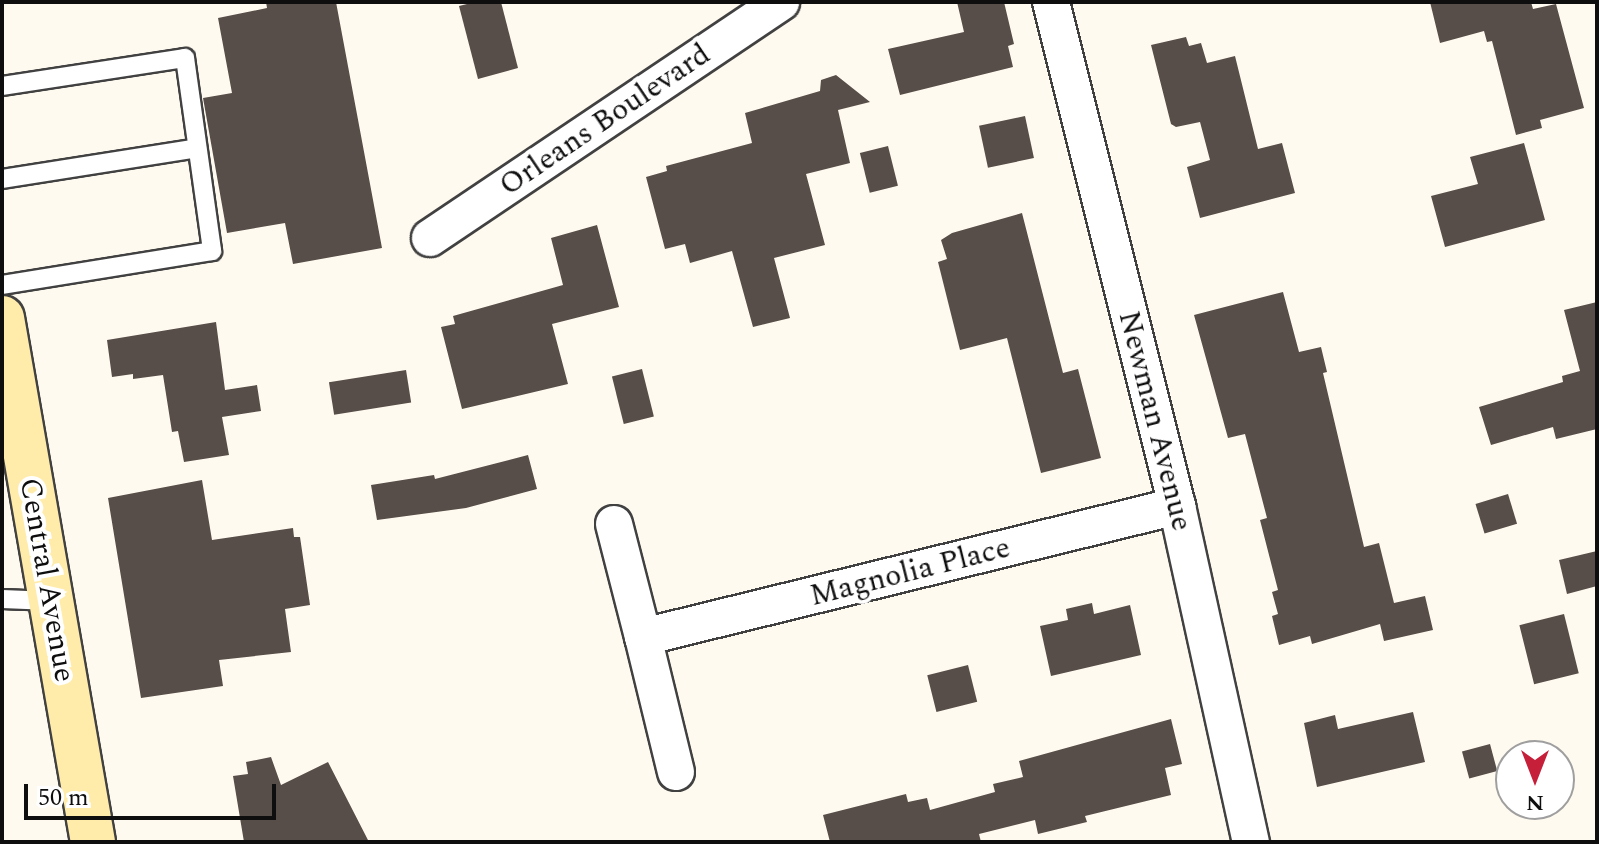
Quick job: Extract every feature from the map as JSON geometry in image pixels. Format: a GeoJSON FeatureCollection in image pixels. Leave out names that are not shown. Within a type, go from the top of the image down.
{"type":"FeatureCollection","features":[{"type":"Feature","properties":{"kind":"main road","name":"Central Avenue"},"geometry":{"type":"LineString","coordinates":[[2,318],[12,431],[51,601],[93,842]]}},
{"type":"Feature","properties":{"kind":"street","name":"Orleans Boulevard"},"geometry":{"type":"LineString","coordinates":[[430,238],[781,2]]}},
{"type":"Feature","properties":{"kind":"street","name":"Newman Avenue"},"geometry":{"type":"LineString","coordinates":[[1051,2],[1177,506],[1249,841]]}},
{"type":"Feature","properties":{"kind":"street","name":"Magnolia Place"},"geometry":{"type":"LineString","coordinates":[[643,637],[1177,506]]}},
{"type":"Feature","properties":{"kind":"street"},"geometry":{"type":"LineString","coordinates":[[614,524],[676,772]]}},
{"type":"Feature","properties":{"kind":"lane"},"geometry":{"type":"LineString","coordinates":[[2,86],[185,58],[212,251],[2,285]]}},
{"type":"Feature","properties":{"kind":"lane"},"geometry":{"type":"LineString","coordinates":[[2,179],[197,148]]}},
{"type":"Feature","properties":{"kind":"lane"},"geometry":{"type":"LineString","coordinates":[[2,599],[51,601]]}},
{"type":"Feature","properties":{"kind":"building"},"geometry":{"type":"Polygon","coordinates":[[[266,2],[336,2],[382,248],[293,264],[285,223],[227,233],[203,98],[232,93],[218,18],[267,8],[266,2]]]}},
{"type":"Feature","properties":{"kind":"building"},"geometry":{"type":"Polygon","coordinates":[[[475,2],[501,2],[518,68],[478,79],[459,6],[475,2]]]}},
{"type":"Feature","properties":{"kind":"building"},"geometry":{"type":"Polygon","coordinates":[[[957,2],[1004,2],[1014,44],[1008,46],[1013,67],[900,95],[888,49],[964,32],[957,2]]]}},
{"type":"Feature","properties":{"kind":"building"},"geometry":{"type":"Polygon","coordinates":[[[1430,2],[1531,2],[1533,9],[1556,4],[1584,108],[1540,120],[1542,128],[1516,135],[1492,41],[1487,42],[1484,31],[1440,43],[1430,2]]]}},
{"type":"Feature","properties":{"kind":"building"},"geometry":{"type":"Polygon","coordinates":[[[1186,37],[1189,46],[1201,43],[1207,63],[1235,56],[1258,149],[1282,143],[1295,193],[1200,218],[1187,167],[1210,160],[1200,122],[1176,127],[1171,124],[1151,45],[1186,37]]]}},
{"type":"Feature","properties":{"kind":"building"},"geometry":{"type":"Polygon","coordinates":[[[836,75],[870,102],[838,110],[850,163],[806,174],[825,245],[774,258],[790,318],[753,327],[732,251],[690,263],[685,244],[665,249],[646,177],[667,171],[666,166],[752,143],[745,113],[820,91],[821,80],[836,75]]]}},
{"type":"Feature","properties":{"kind":"building"},"geometry":{"type":"Polygon","coordinates":[[[1025,116],[1034,158],[988,168],[979,126],[1025,116]]]}},
{"type":"Feature","properties":{"kind":"building"},"geometry":{"type":"Polygon","coordinates":[[[1524,143],[1545,220],[1445,247],[1431,196],[1478,184],[1470,157],[1524,143]]]}},
{"type":"Feature","properties":{"kind":"building"},"geometry":{"type":"Polygon","coordinates":[[[888,146],[898,186],[870,193],[860,153],[888,146]]]}},
{"type":"Feature","properties":{"kind":"building"},"geometry":{"type":"Polygon","coordinates":[[[1022,213],[1063,373],[1078,369],[1101,458],[1041,473],[1007,338],[960,350],[938,262],[947,259],[941,240],[952,233],[1022,213]]]}},
{"type":"Feature","properties":{"kind":"building"},"geometry":{"type":"Polygon","coordinates":[[[597,225],[619,307],[552,324],[568,384],[462,409],[441,327],[455,324],[453,316],[563,285],[551,238],[597,225]]]}},
{"type":"Feature","properties":{"kind":"building"},"geometry":{"type":"Polygon","coordinates":[[[1283,292],[1299,352],[1321,347],[1327,372],[1323,373],[1364,547],[1379,543],[1394,603],[1425,596],[1433,630],[1384,641],[1380,624],[1312,644],[1310,636],[1279,645],[1272,616],[1278,614],[1272,592],[1278,590],[1260,520],[1267,518],[1245,434],[1228,438],[1194,315],[1283,292]]]}},
{"type":"Feature","properties":{"kind":"building"},"geometry":{"type":"Polygon","coordinates":[[[1597,302],[1597,429],[1556,439],[1553,427],[1491,445],[1479,407],[1563,382],[1562,376],[1580,371],[1564,310],[1597,302]]]}},
{"type":"Feature","properties":{"kind":"building"},"geometry":{"type":"Polygon","coordinates":[[[216,322],[225,390],[257,385],[261,411],[222,417],[229,455],[184,462],[178,431],[172,432],[163,375],[133,379],[133,374],[112,377],[107,340],[216,322]]]}},
{"type":"Feature","properties":{"kind":"building"},"geometry":{"type":"Polygon","coordinates":[[[642,369],[654,417],[624,424],[612,376],[642,369]]]}},
{"type":"Feature","properties":{"kind":"building"},"geometry":{"type":"Polygon","coordinates":[[[406,370],[411,403],[334,415],[329,382],[406,370]]]}},
{"type":"Feature","properties":{"kind":"building"},"geometry":{"type":"Polygon","coordinates":[[[528,455],[537,489],[466,508],[377,520],[371,485],[434,475],[435,479],[528,455]]]}},
{"type":"Feature","properties":{"kind":"building"},"geometry":{"type":"Polygon","coordinates":[[[202,480],[212,540],[293,528],[294,537],[300,537],[310,605],[285,609],[291,652],[219,660],[223,686],[141,698],[108,498],[202,480]]]}},
{"type":"Feature","properties":{"kind":"building"},"geometry":{"type":"Polygon","coordinates":[[[1508,494],[1517,524],[1485,534],[1475,504],[1508,494]]]}},
{"type":"Feature","properties":{"kind":"building"},"geometry":{"type":"Polygon","coordinates":[[[1597,551],[1597,586],[1567,594],[1559,560],[1597,551]]]}},
{"type":"Feature","properties":{"kind":"building"},"geometry":{"type":"Polygon","coordinates":[[[1092,603],[1094,614],[1130,605],[1141,655],[1051,676],[1040,626],[1068,620],[1066,609],[1092,603]]]}},
{"type":"Feature","properties":{"kind":"building"},"geometry":{"type":"Polygon","coordinates":[[[1564,614],[1579,673],[1534,684],[1519,625],[1564,614]]]}},
{"type":"Feature","properties":{"kind":"building"},"geometry":{"type":"Polygon","coordinates":[[[968,665],[977,702],[936,712],[927,675],[968,665]]]}},
{"type":"Feature","properties":{"kind":"building"},"geometry":{"type":"Polygon","coordinates":[[[1413,712],[1425,762],[1317,787],[1304,723],[1335,715],[1338,729],[1413,712]]]}},
{"type":"Feature","properties":{"kind":"building"},"geometry":{"type":"Polygon","coordinates":[[[1171,719],[1182,764],[1165,768],[1171,795],[1085,816],[1087,822],[1038,834],[1035,820],[979,834],[981,842],[830,842],[823,815],[906,794],[908,802],[927,798],[930,810],[995,792],[993,784],[1023,777],[1019,761],[1171,719]]]}},
{"type":"Feature","properties":{"kind":"building"},"geometry":{"type":"Polygon","coordinates":[[[1490,744],[1495,772],[1469,779],[1462,752],[1490,744]]]}},
{"type":"Feature","properties":{"kind":"building"},"geometry":{"type":"Polygon","coordinates":[[[271,757],[281,785],[328,762],[369,842],[244,842],[233,776],[248,774],[246,762],[271,757]]]}}]}
